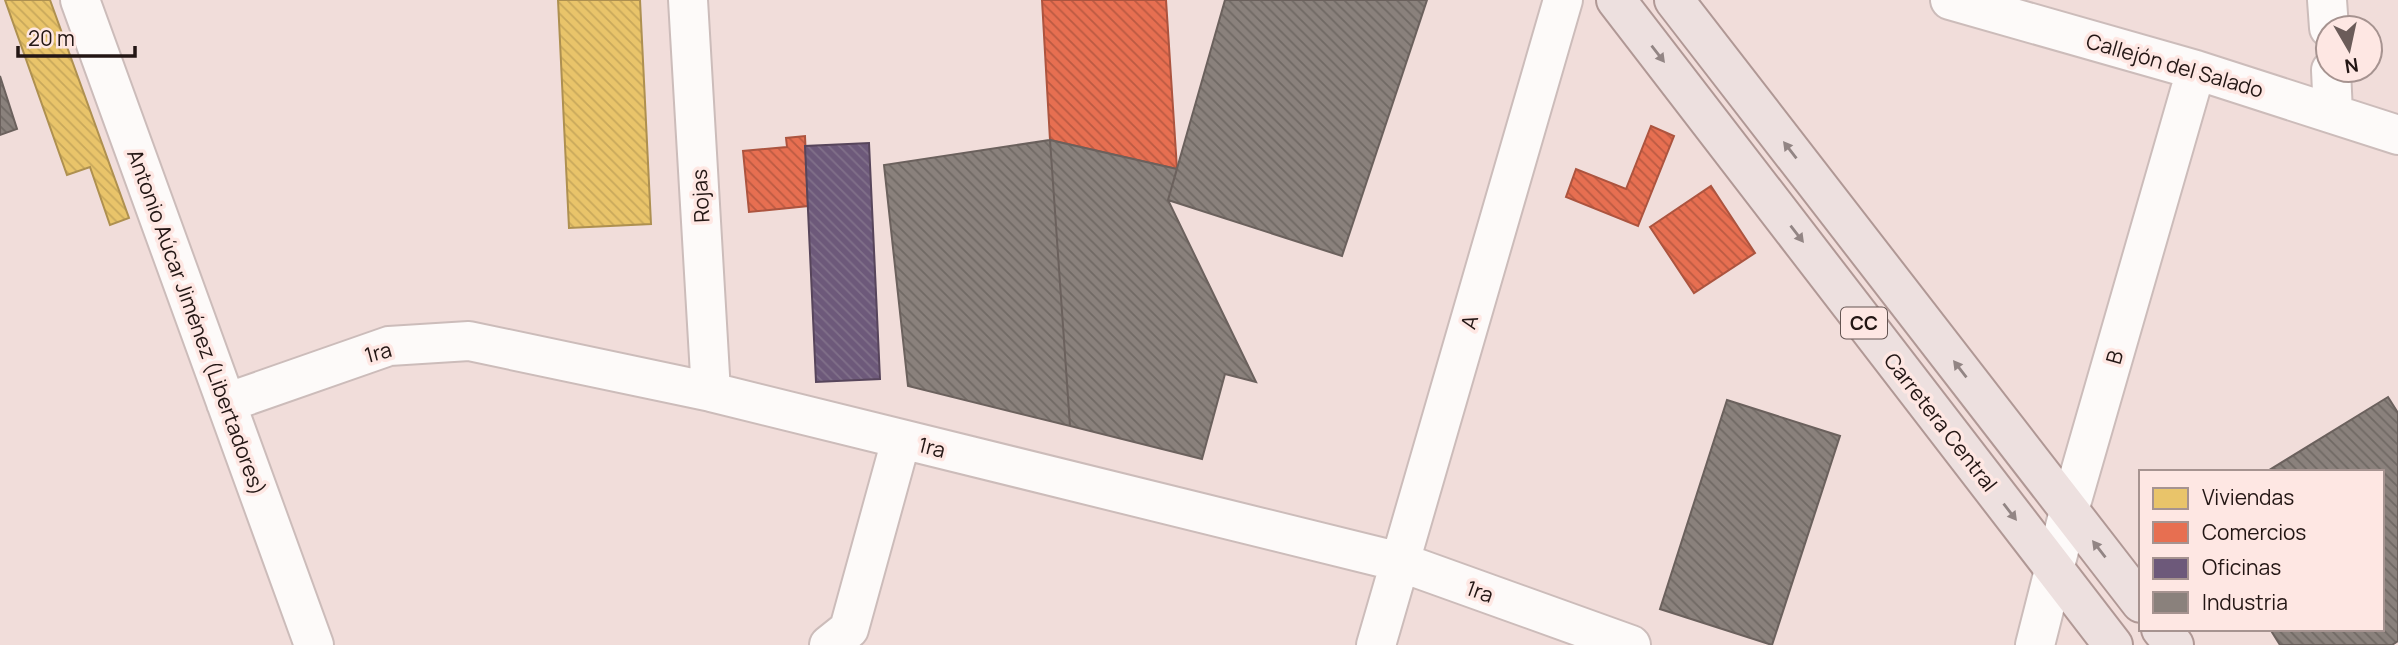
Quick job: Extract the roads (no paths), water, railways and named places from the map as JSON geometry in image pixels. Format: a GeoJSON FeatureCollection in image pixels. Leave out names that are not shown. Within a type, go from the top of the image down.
{"type":"FeatureCollection","features":[{"type":"Feature","properties":{"kind":"main road","name":"Carretera Central"},"geometry":{"type":"LineString","coordinates":[[1616,0],[2113,645]]}},
{"type":"Feature","properties":{"kind":"main road","name":"CC"},"geometry":{"type":"LineString","coordinates":[[1674,0],[2139,600]]}},
{"type":"Feature","properties":{"kind":"main road"},"geometry":{"type":"LineString","coordinates":[[2163,631],[2174,645]]}},
{"type":"Feature","properties":{"kind":"street","name":"Antonio Aúcar Jiménez (Libertadores)"},"geometry":{"type":"LineString","coordinates":[[80,0],[314,645]]}},
{"type":"Feature","properties":{"kind":"street","name":"Rojas"},"geometry":{"type":"LineString","coordinates":[[688,0],[711,392]]}},
{"type":"Feature","properties":{"kind":"street","name":"A"},"geometry":{"type":"LineString","coordinates":[[1376,645],[1563,0]]}},
{"type":"Feature","properties":{"kind":"street","name":"Callejón del Salado"},"geometry":{"type":"LineString","coordinates":[[1950,0],[2196,70],[2398,135]]}},
{"type":"Feature","properties":{"kind":"street","name":"B"},"geometry":{"type":"LineString","coordinates":[[2035,645],[2070,510],[2196,70]]}},
{"type":"Feature","properties":{"kind":"street"},"geometry":{"type":"LineString","coordinates":[[2332,84],[2333,113]]}},
{"type":"Feature","properties":{"kind":"street","name":"1ra"},"geometry":{"type":"LineString","coordinates":[[226,403],[389,346],[469,341],[711,392],[1399,562],[1631,645]]}},
{"type":"Feature","properties":{"kind":"street"},"geometry":{"type":"LineString","coordinates":[[829,645],[849,629],[901,440]]}}]}
